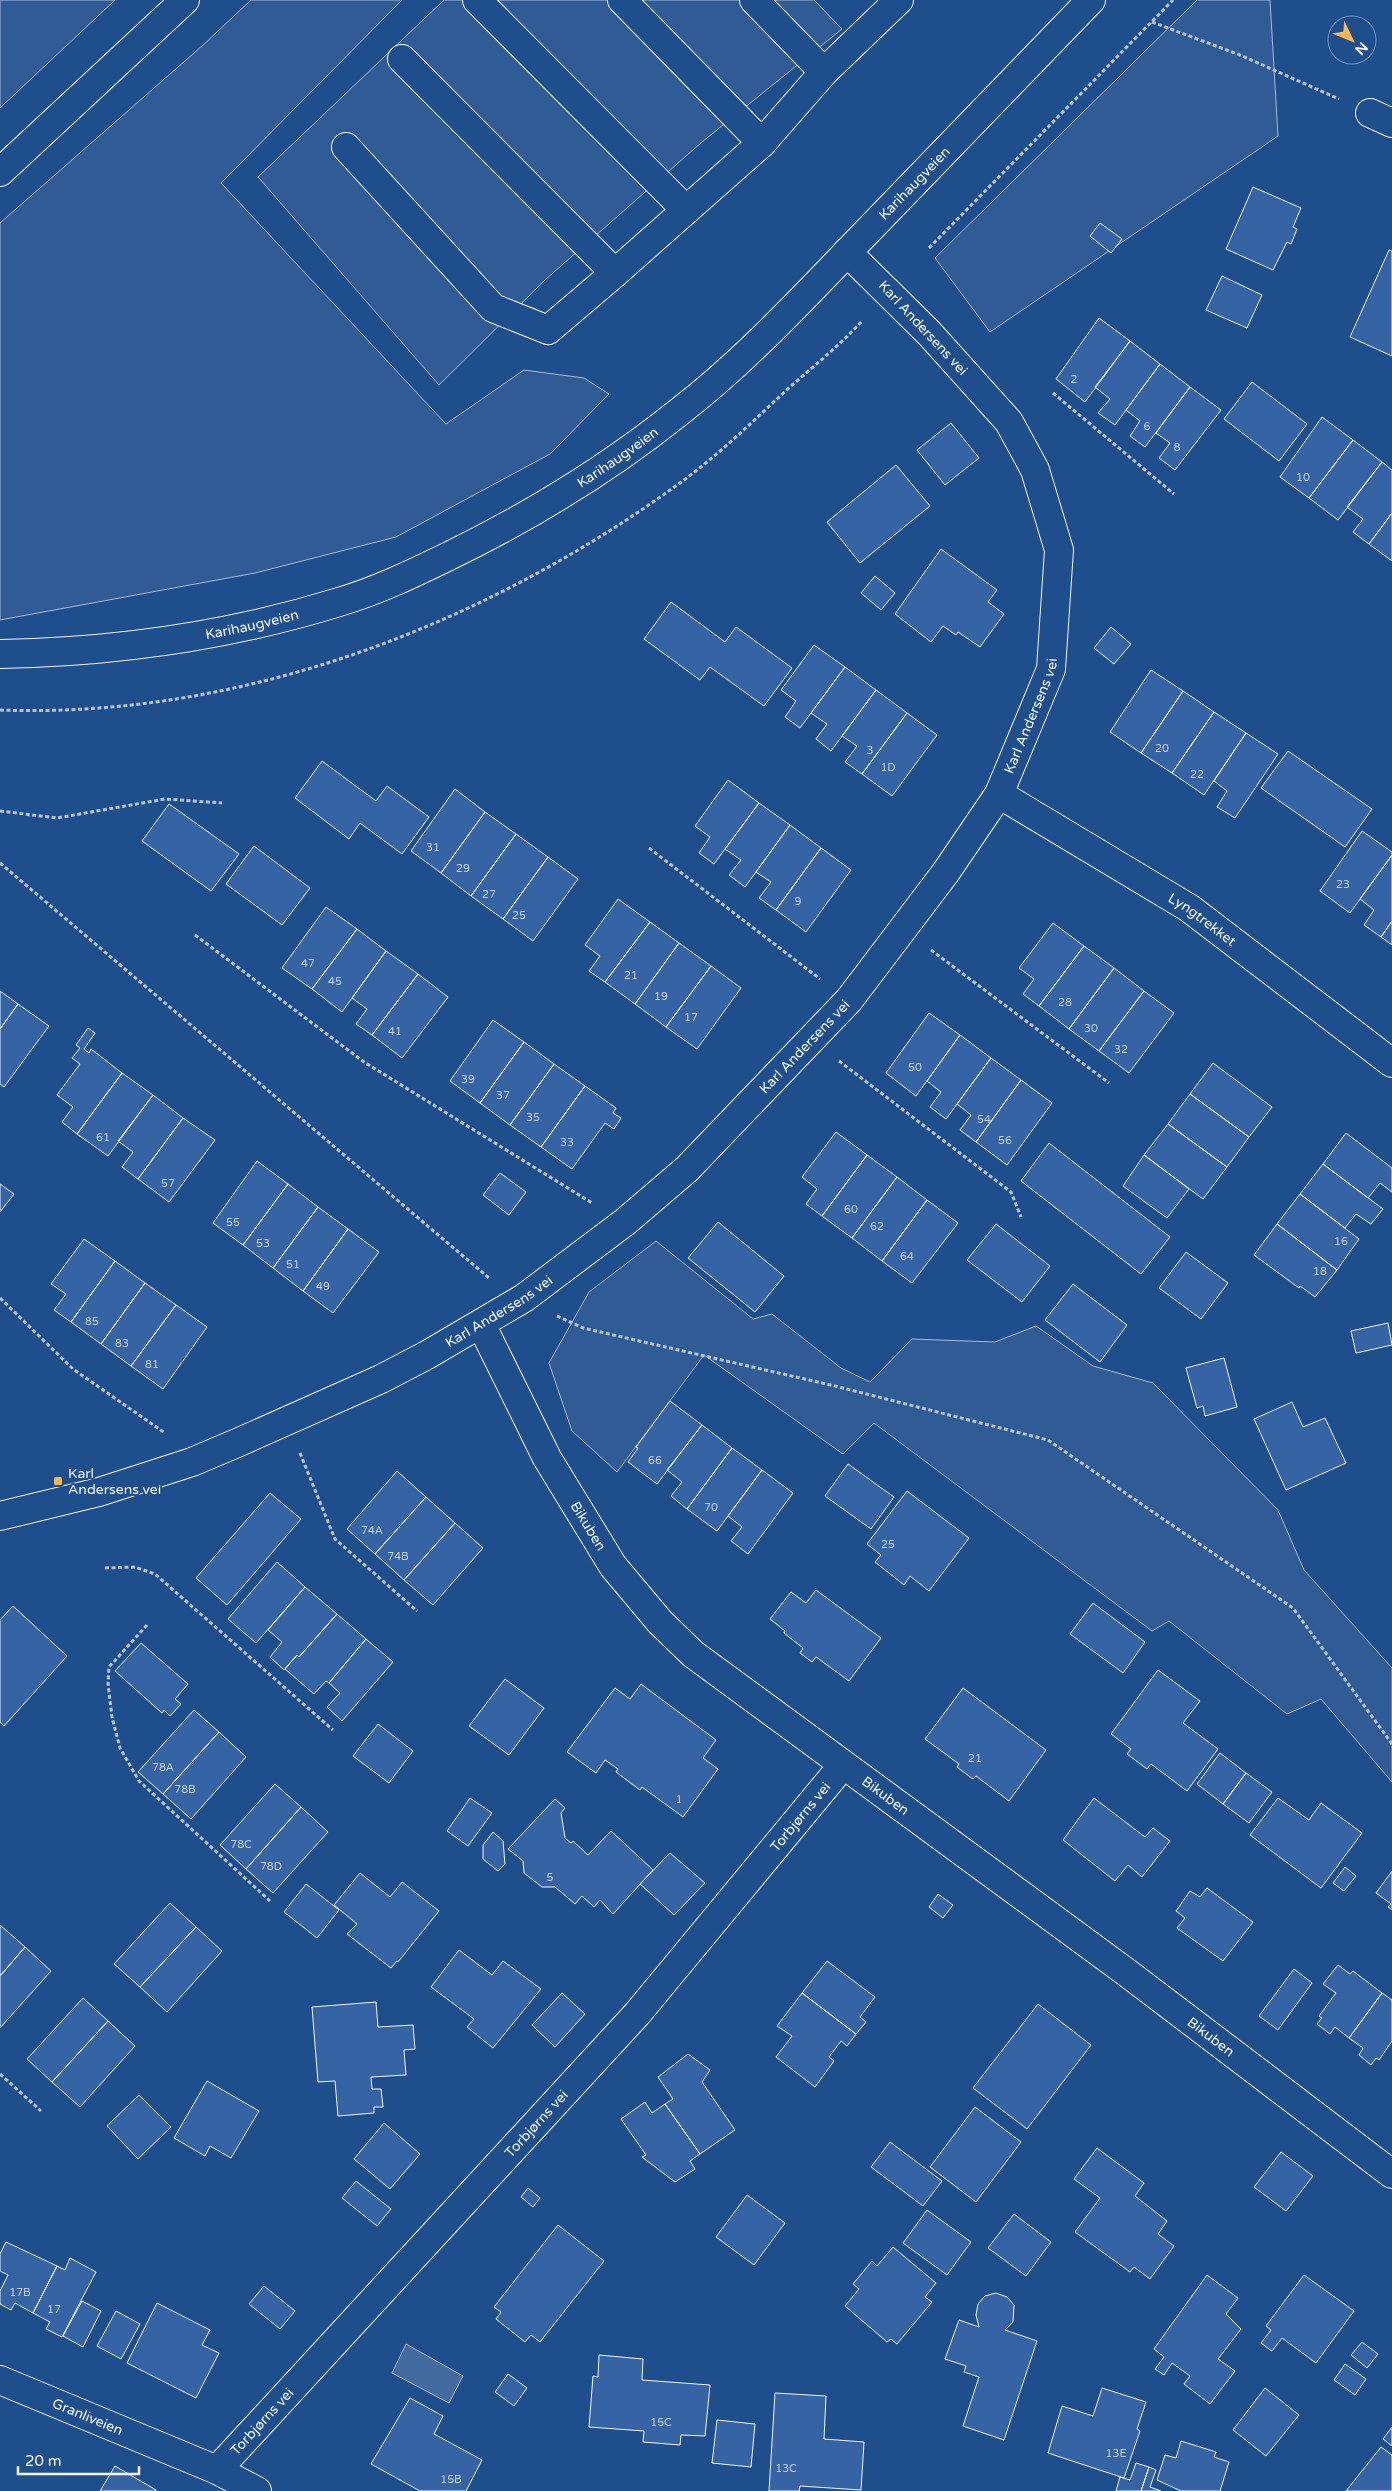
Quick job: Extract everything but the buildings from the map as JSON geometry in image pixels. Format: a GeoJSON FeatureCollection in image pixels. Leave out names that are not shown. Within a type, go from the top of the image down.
{"type":"FeatureCollection","features":[{"type":"Feature","properties":{"kind":"main road"},"geometry":{"type":"LineString","coordinates":[[0,172],[186,0]]}},
{"type":"Feature","properties":{"kind":"main road"},"geometry":{"type":"LineString","coordinates":[[477,0],[686,210]]}},
{"type":"Feature","properties":{"kind":"main road"},"geometry":{"type":"LineString","coordinates":[[622,0],[762,143]]}},
{"type":"Feature","properties":{"kind":"main road"},"geometry":{"type":"LineString","coordinates":[[754,0],[824,72]]}},
{"type":"Feature","properties":{"kind":"main road"},"geometry":{"type":"LineString","coordinates":[[346,146],[493,308],[548,330],[762,143],[824,72],[899,0]]}},
{"type":"Feature","properties":{"kind":"main road","name":"Karihaugveien"},"geometry":{"type":"LineString","coordinates":[[0,654],[62,653],[130,647],[267,622],[342,602],[415,572],[483,539],[557,498],[681,411],[754,346],[1091,0]]}},
{"type":"Feature","properties":{"kind":"main road"},"geometry":{"type":"LineString","coordinates":[[402,59],[615,273]]}},
{"type":"Feature","properties":{"kind":"main road","name":"Karl Andersens vei"},"geometry":{"type":"LineString","coordinates":[[0,1516],[99,1492],[192,1462],[288,1422],[381,1379],[524,1298],[625,1222],[687,1169],[849,1000],[946,872],[999,794],[1051,669],[1059,550],[1035,470],[1009,422],[929,333],[847,252]]}},
{"type":"Feature","properties":{"kind":"main road","name":"Lyngtrekket"},"geometry":{"type":"LineString","coordinates":[[999,794],[1189,908],[1392,1063]]}},
{"type":"Feature","properties":{"kind":"main road","name":"Bikuben"},"geometry":{"type":"LineString","coordinates":[[481,1324],[552,1466],[613,1566],[638,1598],[693,1654],[1126,1972],[1392,2174]]}},
{"type":"Feature","properties":{"kind":"main road","name":"Torbjørns vei"},"geometry":{"type":"LineString","coordinates":[[216,2470],[637,2014],[843,1765]]}},
{"type":"Feature","properties":{"kind":"main road","name":"Granliveien"},"geometry":{"type":"LineString","coordinates":[[0,2380],[216,2470],[257,2491]]}},
{"type":"Feature","properties":{"kind":"path"},"geometry":{"type":"LineString","coordinates":[[929,248],[1173,0]]}},
{"type":"Feature","properties":{"kind":"path"},"geometry":{"type":"LineString","coordinates":[[1152,22],[1240,55],[1381,118]]}},
{"type":"Feature","properties":{"kind":"path"},"geometry":{"type":"LineString","coordinates":[[1053,392],[1174,494]]}},
{"type":"Feature","properties":{"kind":"path"},"geometry":{"type":"LineString","coordinates":[[0,811],[57,818],[165,799],[222,804]]}},
{"type":"Feature","properties":{"kind":"path"},"geometry":{"type":"LineString","coordinates":[[649,848],[849,1000]]}},
{"type":"Feature","properties":{"kind":"path"},"geometry":{"type":"LineString","coordinates":[[0,863],[495,1283],[583,1328],[816,1382],[1048,1440],[1293,1608],[1392,1744]]}},
{"type":"Feature","properties":{"kind":"path"},"geometry":{"type":"LineString","coordinates":[[902,929],[1109,1083]]}},
{"type":"Feature","properties":{"kind":"path"},"geometry":{"type":"LineString","coordinates":[[195,935],[364,1062],[625,1222]]}},
{"type":"Feature","properties":{"kind":"path"},"geometry":{"type":"LineString","coordinates":[[811,1039],[1011,1192],[1020,1217]]}},
{"type":"Feature","properties":{"kind":"path"},"geometry":{"type":"LineString","coordinates":[[0,1298],[73,1369],[177,1442],[192,1462]]}},
{"type":"Feature","properties":{"kind":"path"},"geometry":{"type":"LineString","coordinates":[[288,1422],[335,1539],[416,1611]]}},
{"type":"Feature","properties":{"kind":"path"},"geometry":{"type":"LineString","coordinates":[[105,1568],[135,1567],[155,1574],[333,1730]]}},
{"type":"Feature","properties":{"kind":"path"},"geometry":{"type":"LineString","coordinates":[[147,1625],[109,1667],[108,1684],[112,1717],[120,1748],[138,1780],[270,1901]]}},
{"type":"Feature","properties":{"kind":"path"},"geometry":{"type":"LineString","coordinates":[[0,2074],[41,2111]]}},
{"type":"Feature","properties":{"kind":"shaded area"},"geometry":{"type":"Polygon","coordinates":[[[0,0],[115,0],[0,108],[0,0]]]}},
{"type":"Feature","properties":{"kind":"shaded area"},"geometry":{"type":"Polygon","coordinates":[[[251,0],[402,0],[221,183],[446,424],[524,370],[584,378],[609,394],[550,454],[396,537],[255,573],[0,620],[0,223],[202,46],[251,0]]]}},
{"type":"Feature","properties":{"kind":"shaded area"},"geometry":{"type":"Polygon","coordinates":[[[444,0],[814,0],[842,29],[702,142],[545,280],[439,385],[258,177],[444,0]]]}},
{"type":"Feature","properties":{"kind":"shaded area"},"geometry":{"type":"Polygon","coordinates":[[[1197,0],[1270,0],[1278,136],[990,332],[935,258],[1197,0]]]}},
{"type":"Feature","properties":{"kind":"shaded area"},"geometry":{"type":"Polygon","coordinates":[[[656,1241],[753,1319],[772,1314],[841,1368],[870,1382],[912,1339],[995,1342],[1036,1326],[1093,1366],[1153,1383],[1278,1510],[1304,1570],[1392,1668],[1392,1782],[1321,1699],[1287,1714],[1169,1621],[1152,1631],[874,1423],[843,1454],[704,1355],[617,1472],[572,1431],[549,1363],[589,1292],[656,1241]]]}},
{"type":"Feature","properties":{"kind":"shaded area"},"geometry":{"type":"Polygon","coordinates":[[[406,2344],[463,2376],[449,2403],[392,2373],[406,2344]]]}},
{"type":"Feature","properties":{"kind":"place","name":"Karl Andersens vei"},"geometry":{"type":"Point","coordinates":[58,1481]}}]}
